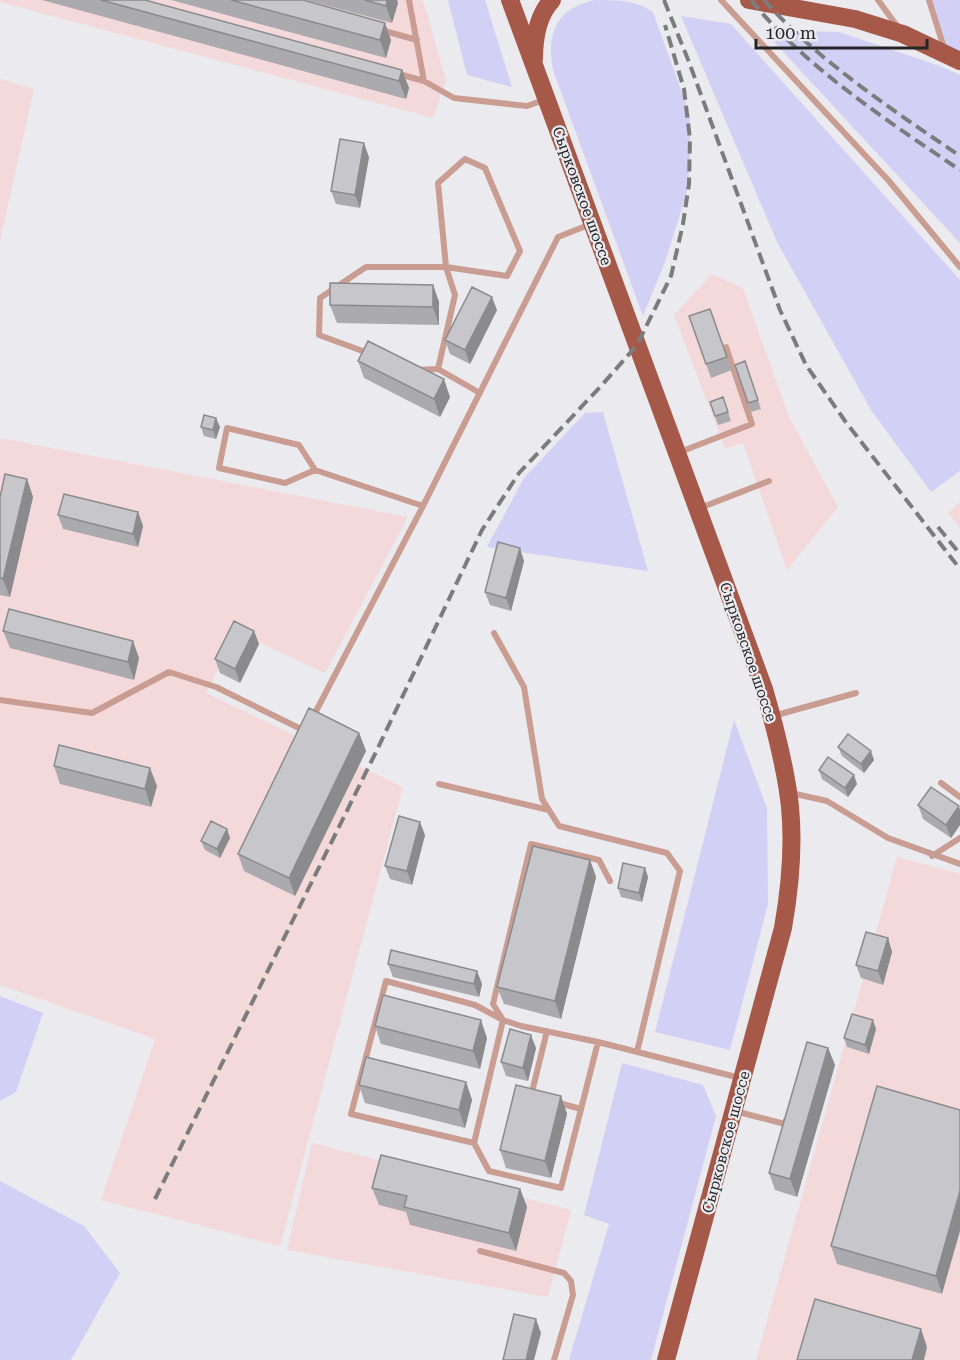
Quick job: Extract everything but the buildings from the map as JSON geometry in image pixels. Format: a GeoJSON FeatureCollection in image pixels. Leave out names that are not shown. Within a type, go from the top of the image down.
{"type":"FeatureCollection","features":[{"type":"Feature","properties":{"kind":"main road","name":"Сырковское шоссе"},"geometry":{"type":"LineString","coordinates":[[510,0],[764,689],[788,793],[791,837],[789,892],[783,928],[666,1360]]}},
{"type":"Feature","properties":{"kind":"main road"},"geometry":{"type":"LineString","coordinates":[[534,67],[538,27],[543,13],[552,0]]}},
{"type":"Feature","properties":{"kind":"main road"},"geometry":{"type":"LineString","coordinates":[[749,0],[855,19],[903,34],[953,58]]}},
{"type":"Feature","properties":{"kind":"lane"},"geometry":{"type":"LineString","coordinates":[[410,0],[424,81]]}},
{"type":"Feature","properties":{"kind":"lane"},"geometry":{"type":"LineString","coordinates":[[721,0],[889,181],[960,267]]}},
{"type":"Feature","properties":{"kind":"lane"},"geometry":{"type":"LineString","coordinates":[[878,0],[903,34]]}},
{"type":"Feature","properties":{"kind":"lane"},"geometry":{"type":"LineString","coordinates":[[929,0],[953,58]]}},
{"type":"Feature","properties":{"kind":"lane"},"geometry":{"type":"LineString","coordinates":[[371,28],[417,40]]}},
{"type":"Feature","properties":{"kind":"lane"},"geometry":{"type":"LineString","coordinates":[[391,72],[424,81],[454,98],[527,106],[546,99]]}},
{"type":"Feature","properties":{"kind":"lane"},"geometry":{"type":"LineString","coordinates":[[372,354],[319,335],[320,298],[366,267],[446,267],[507,276],[520,251],[485,168],[465,159],[438,183],[446,267],[455,295],[438,369]]}},
{"type":"Feature","properties":{"kind":"lane"},"geometry":{"type":"LineString","coordinates":[[300,741],[423,506],[558,237],[592,224]]}},
{"type":"Feature","properties":{"kind":"lane"},"geometry":{"type":"LineString","coordinates":[[678,453],[752,424],[726,347]]}},
{"type":"Feature","properties":{"kind":"lane"},"geometry":{"type":"LineString","coordinates":[[414,370],[438,369],[480,393]]}},
{"type":"Feature","properties":{"kind":"lane"},"geometry":{"type":"LineString","coordinates":[[315,470],[285,483],[219,468],[227,429],[299,445],[315,470],[423,506]]}},
{"type":"Feature","properties":{"kind":"lane"},"geometry":{"type":"LineString","coordinates":[[698,508],[770,481]]}},
{"type":"Feature","properties":{"kind":"lane"},"geometry":{"type":"LineString","coordinates":[[494,633],[524,687],[542,799],[559,826],[667,853],[680,872],[637,1052]]}},
{"type":"Feature","properties":{"kind":"lane"},"geometry":{"type":"LineString","coordinates":[[0,700],[93,713],[169,672],[216,687],[306,731]]}},
{"type":"Feature","properties":{"kind":"lane"},"geometry":{"type":"LineString","coordinates":[[772,716],[856,693]]}},
{"type":"Feature","properties":{"kind":"lane"},"geometry":{"type":"LineString","coordinates":[[941,783],[960,797]]}},
{"type":"Feature","properties":{"kind":"lane"},"geometry":{"type":"LineString","coordinates":[[439,784],[549,810]]}},
{"type":"Feature","properties":{"kind":"lane"},"geometry":{"type":"LineString","coordinates":[[788,793],[827,801],[888,838],[932,856],[960,864]]}},
{"type":"Feature","properties":{"kind":"lane"},"geometry":{"type":"LineString","coordinates":[[932,856],[960,838]]}},
{"type":"Feature","properties":{"kind":"lane"},"geometry":{"type":"LineString","coordinates":[[598,1042],[561,1188],[489,1171],[474,1143],[502,1020],[493,1004],[531,844],[599,860],[610,881]]}},
{"type":"Feature","properties":{"kind":"lane"},"geometry":{"type":"LineString","coordinates":[[474,1143],[351,1114],[386,981],[475,1005],[502,1020],[743,1079]]}},
{"type":"Feature","properties":{"kind":"lane"},"geometry":{"type":"LineString","coordinates":[[541,1099],[531,1096],[547,1031]]}},
{"type":"Feature","properties":{"kind":"lane"},"geometry":{"type":"LineString","coordinates":[[551,1101],[581,1109]]}},
{"type":"Feature","properties":{"kind":"lane"},"geometry":{"type":"LineString","coordinates":[[735,1111],[785,1125],[788,1113]]}},
{"type":"Feature","properties":{"kind":"lane"},"geometry":{"type":"LineString","coordinates":[[480,1251],[564,1273],[571,1281],[573,1295],[555,1360]]}},
{"type":"Feature","properties":{"kind":"shaded area"},"geometry":{"type":"Polygon","coordinates":[[[0,0],[423,0],[446,80],[433,118],[0,2],[0,0]]]}},
{"type":"Feature","properties":{"kind":"shaded area"},"geometry":{"type":"Polygon","coordinates":[[[448,0],[485,0],[512,87],[467,75],[448,0]]]}},
{"type":"Feature","properties":{"kind":"shaded area"},"geometry":{"type":"Polygon","coordinates":[[[595,0],[633,3],[653,12],[690,115],[687,192],[665,262],[643,316],[553,70],[551,57],[553,34],[563,16],[571,9],[595,0]]]}},
{"type":"Feature","properties":{"kind":"shaded area"},"geometry":{"type":"Polygon","coordinates":[[[929,0],[960,0],[960,61],[946,55],[929,0]]]}},
{"type":"Feature","properties":{"kind":"shaded area"},"geometry":{"type":"Polygon","coordinates":[[[681,16],[731,24],[960,280],[960,471],[931,492],[871,410],[777,242],[681,16]]]}},
{"type":"Feature","properties":{"kind":"shaded area"},"geometry":{"type":"Polygon","coordinates":[[[763,30],[839,32],[960,75],[960,243],[763,30]]]}},
{"type":"Feature","properties":{"kind":"shaded area"},"geometry":{"type":"Polygon","coordinates":[[[0,79],[34,89],[0,241],[0,79]]]}},
{"type":"Feature","properties":{"kind":"shaded area"},"geometry":{"type":"Polygon","coordinates":[[[712,274],[743,288],[789,417],[838,507],[787,570],[743,443],[725,448],[674,315],[712,274]]]}},
{"type":"Feature","properties":{"kind":"shaded area"},"geometry":{"type":"Polygon","coordinates":[[[603,412],[648,571],[487,547],[524,478],[585,413],[603,412]]]}},
{"type":"Feature","properties":{"kind":"shaded area"},"geometry":{"type":"Polygon","coordinates":[[[0,438],[408,517],[325,673],[237,632],[206,693],[403,787],[280,1246],[101,1200],[155,1039],[0,985],[0,438]]]}},
{"type":"Feature","properties":{"kind":"shaded area"},"geometry":{"type":"Polygon","coordinates":[[[960,502],[960,528],[948,513],[960,502]]]}},
{"type":"Feature","properties":{"kind":"shaded area"},"geometry":{"type":"Polygon","coordinates":[[[734,720],[767,808],[768,904],[730,1050],[655,1032],[734,720]]]}},
{"type":"Feature","properties":{"kind":"shaded area"},"geometry":{"type":"Polygon","coordinates":[[[897,857],[960,874],[960,1360],[756,1360],[897,857]]]}},
{"type":"Feature","properties":{"kind":"shaded area"},"geometry":{"type":"Polygon","coordinates":[[[0,996],[43,1013],[16,1092],[0,1101],[0,996]]]}},
{"type":"Feature","properties":{"kind":"shaded area"},"geometry":{"type":"Polygon","coordinates":[[[622,1063],[703,1085],[716,1116],[651,1360],[569,1360],[609,1224],[584,1215],[622,1063]]]}},
{"type":"Feature","properties":{"kind":"shaded area"},"geometry":{"type":"Polygon","coordinates":[[[312,1143],[571,1210],[548,1297],[287,1250],[312,1143]]]}},
{"type":"Feature","properties":{"kind":"shaded area"},"geometry":{"type":"Polygon","coordinates":[[[0,1181],[84,1226],[120,1273],[71,1360],[0,1360],[0,1181]]]}},
{"type":"Feature","properties":{"kind":"railway"},"geometry":{"type":"LineString","coordinates":[[664,0],[780,310],[806,365],[845,421],[960,569]]}},
{"type":"Feature","properties":{"kind":"railway"},"geometry":{"type":"LineString","coordinates":[[751,0],[773,25],[822,71],[877,113],[960,170]]}},
{"type":"Feature","properties":{"kind":"railway"},"geometry":{"type":"LineString","coordinates":[[764,0],[808,43],[857,84],[960,156]]}},
{"type":"Feature","properties":{"kind":"railway"},"geometry":{"type":"LineString","coordinates":[[155,1199],[375,754],[482,530],[519,473],[637,345],[671,276],[689,184],[690,139],[684,89],[665,25]]}},
{"type":"Feature","properties":{"kind":"railway"},"geometry":{"type":"LineString","coordinates":[[938,527],[960,554]]}}]}
